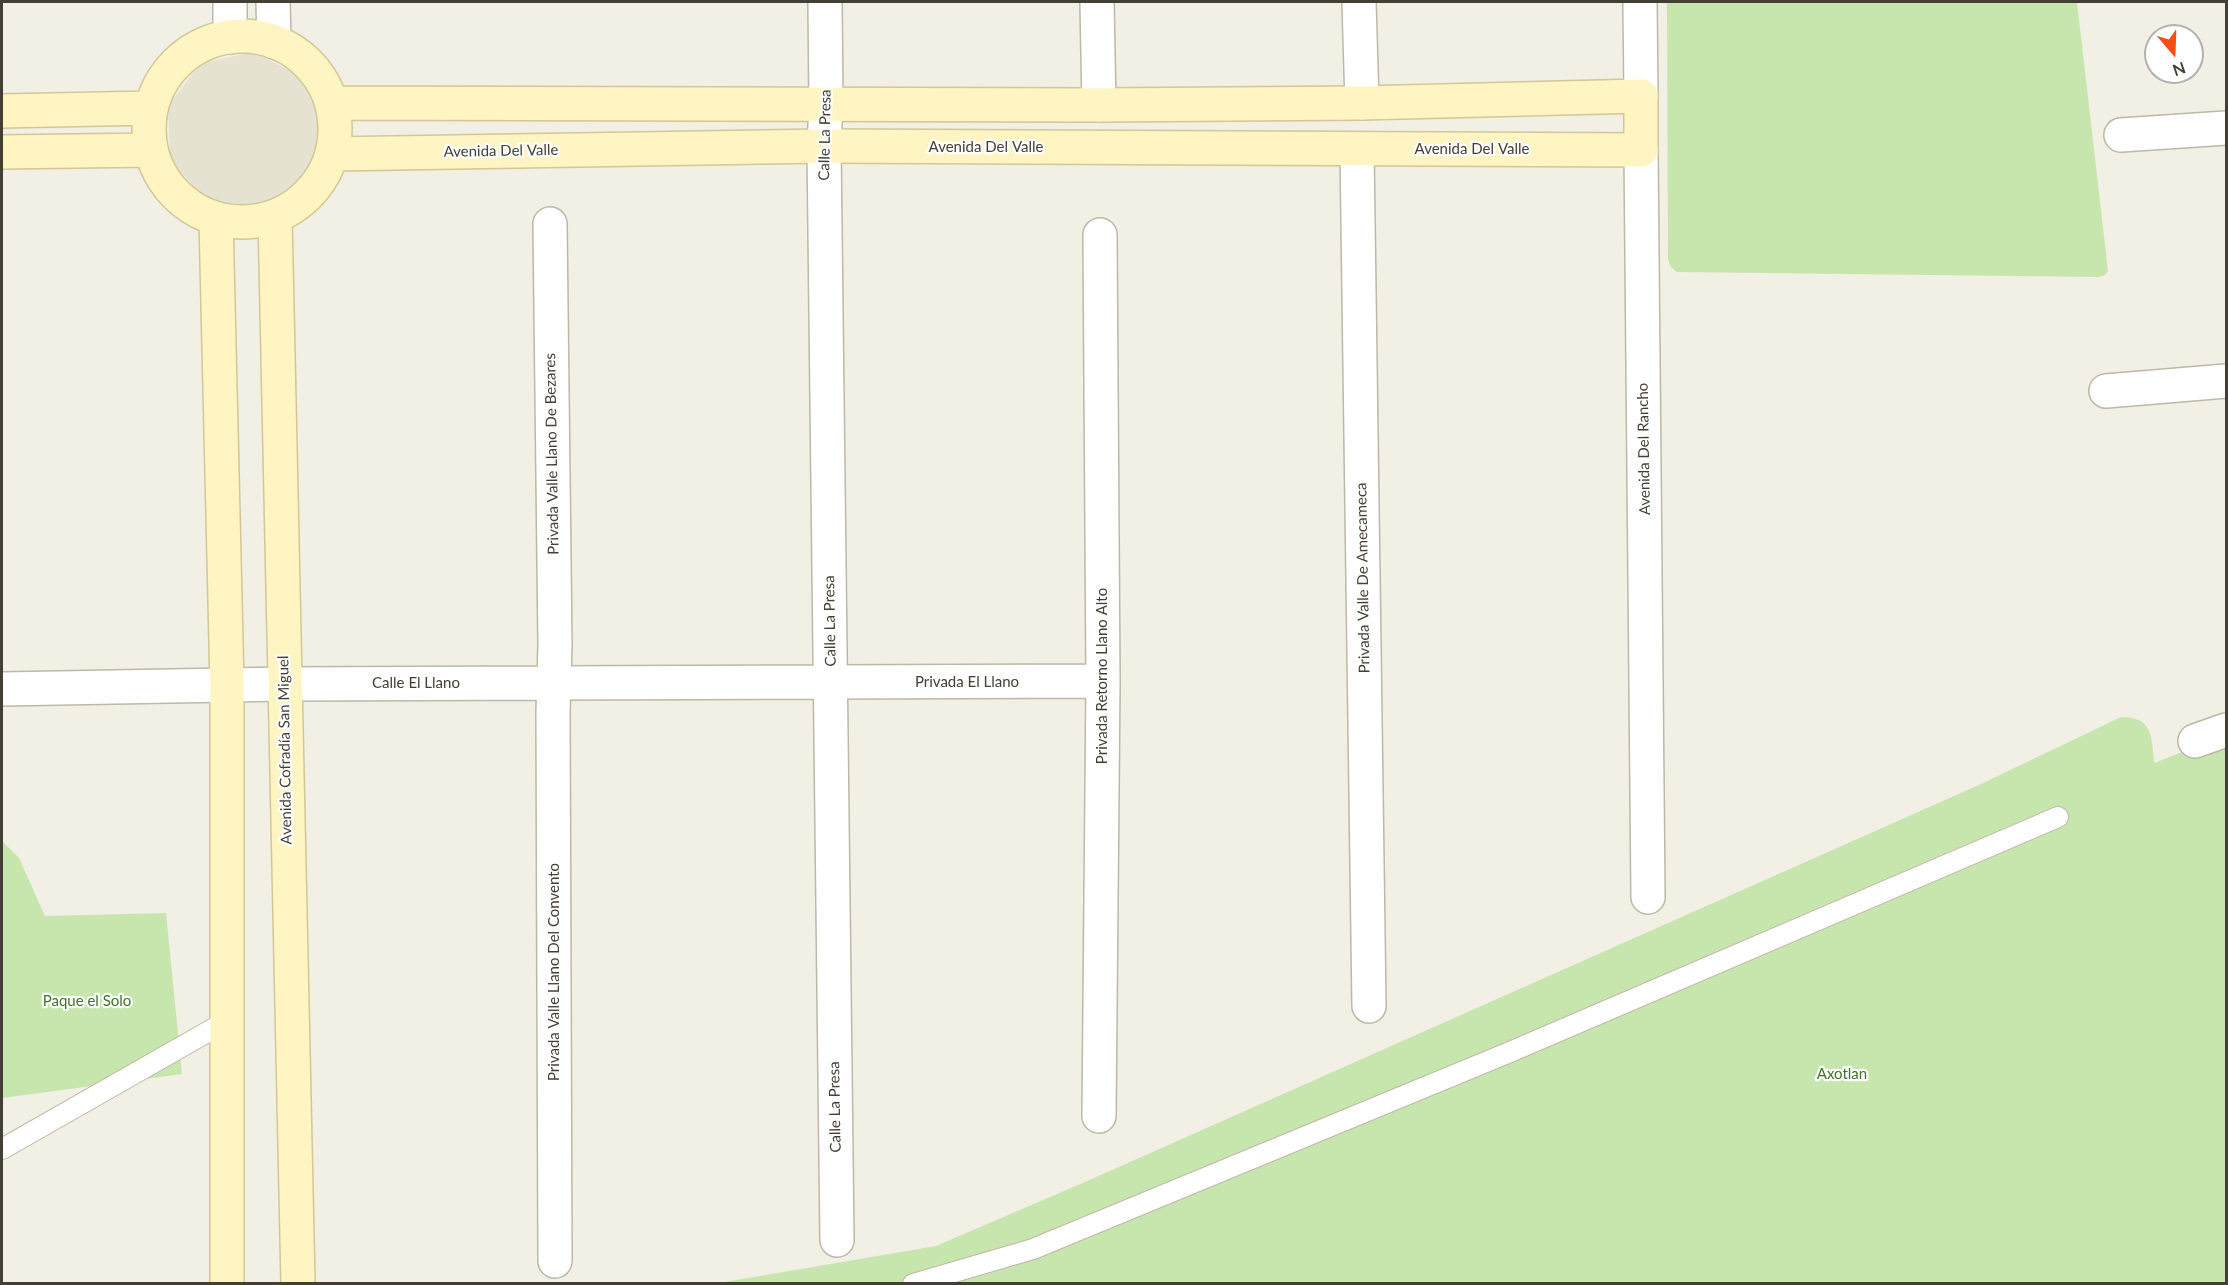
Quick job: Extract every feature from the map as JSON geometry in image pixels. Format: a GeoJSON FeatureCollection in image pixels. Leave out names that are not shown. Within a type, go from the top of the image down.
{"type":"FeatureCollection","features":[{"type":"Feature","properties":{"kind":"street"},"geometry":{"type":"LineString","coordinates":[[230,2],[230,37]]}},
{"type":"Feature","properties":{"kind":"street"},"geometry":{"type":"LineString","coordinates":[[273,2],[274,42]]}},
{"type":"Feature","properties":{"kind":"street","name":"Calle La Presa"},"geometry":{"type":"LineString","coordinates":[[825,2],[824,146],[837,1240]]}},
{"type":"Feature","properties":{"kind":"street"},"geometry":{"type":"LineString","coordinates":[[1097,2],[1099,105]]}},
{"type":"Feature","properties":{"kind":"street"},"geometry":{"type":"LineString","coordinates":[[1359,2],[1362,103]]}},
{"type":"Feature","properties":{"kind":"street","name":"Avenida Del Rancho"},"geometry":{"type":"LineString","coordinates":[[1640,2],[1648,897]]}},
{"type":"Feature","properties":{"kind":"street"},"geometry":{"type":"LineString","coordinates":[[252,36],[274,42],[300,55],[320,77],[332,103],[336,129],[332,154],[324,174],[311,192],[294,207],[275,216],[246,222],[216,219],[194,209],[175,193],[160,174],[151,150],[149,129],[152,108],[167,74],[195,49],[230,37],[252,36]]}},
{"type":"Feature","properties":{"kind":"street"},"geometry":{"type":"LineString","coordinates":[[332,103],[1099,105],[1362,103],[1641,96]]}},
{"type":"Feature","properties":{"kind":"street"},"geometry":{"type":"LineString","coordinates":[[2,111],[152,108]]}},
{"type":"Feature","properties":{"kind":"street"},"geometry":{"type":"LineString","coordinates":[[2121,135],[2226,128]]}},
{"type":"Feature","properties":{"kind":"street","name":"Avenida Del Valle"},"geometry":{"type":"LineString","coordinates":[[332,154],[824,146],[1641,150]]}},
{"type":"Feature","properties":{"kind":"street","name":"Privada Valle De Amecameca"},"geometry":{"type":"LineString","coordinates":[[1357,149],[1369,1006]]}},
{"type":"Feature","properties":{"kind":"street"},"geometry":{"type":"LineString","coordinates":[[2,152],[151,150]]}},
{"type":"Feature","properties":{"kind":"street","name":"Avenida Cofradía San Miguel"},"geometry":{"type":"LineString","coordinates":[[275,216],[298,1284]]}},
{"type":"Feature","properties":{"kind":"street"},"geometry":{"type":"LineString","coordinates":[[216,219],[227,685],[225,1022],[227,1284]]}},
{"type":"Feature","properties":{"kind":"street","name":"Privada Valle Llano De Bezares"},"geometry":{"type":"LineString","coordinates":[[550,224],[554,683]]}},
{"type":"Feature","properties":{"kind":"street","name":"Privada Retorno Llano Alto"},"geometry":{"type":"LineString","coordinates":[[1099,1116],[1103,681],[1100,235]]}},
{"type":"Feature","properties":{"kind":"street"},"geometry":{"type":"LineString","coordinates":[[2106,391],[2226,381]]}},
{"type":"Feature","properties":{"kind":"street","name":"Privada El Llano"},"geometry":{"type":"LineString","coordinates":[[831,683],[1103,681]]}},
{"type":"Feature","properties":{"kind":"street","name":"Privada Valle Llano Del Convento"},"geometry":{"type":"LineString","coordinates":[[554,683],[555,1261]]}},
{"type":"Feature","properties":{"kind":"street","name":"Calle El Llano"},"geometry":{"type":"LineString","coordinates":[[2,688],[284,684],[831,683]]}},
{"type":"Feature","properties":{"kind":"street"},"geometry":{"type":"LineString","coordinates":[[2195,741],[2226,730]]}},
{"type":"Feature","properties":{"kind":"lane"},"geometry":{"type":"LineString","coordinates":[[913,1284],[1033,1250],[1510,1052],[2058,817]]}},
{"type":"Feature","properties":{"kind":"lane"},"geometry":{"type":"LineString","coordinates":[[2,1149],[225,1022]]}},
{"type":"Feature","properties":{"kind":"shaded area"},"geometry":{"type":"Polygon","coordinates":[[[254,52],[302,77],[323,127],[306,178],[260,207],[206,200],[170,160],[168,106],[201,63],[254,52]]]}},
{"type":"Feature","properties":{"kind":"green space"},"geometry":{"type":"Polygon","coordinates":[[[1667,2],[2077,2],[2108,271],[2099,277],[1677,272],[1668,260],[1667,2]]]}},
{"type":"Feature","properties":{"kind":"green space","name":"Axotlan"},"geometry":{"type":"Polygon","coordinates":[[[2121,717],[2139,721],[2149,730],[2154,763],[2226,735],[2226,1283],[713,1284],[936,1246],[1981,784],[2121,717]]]}},
{"type":"Feature","properties":{"kind":"green space","name":"Paque el Solo"},"geometry":{"type":"Polygon","coordinates":[[[2,841],[19,858],[45,916],[166,913],[182,1074],[2,1098],[2,841]]]}}]}
